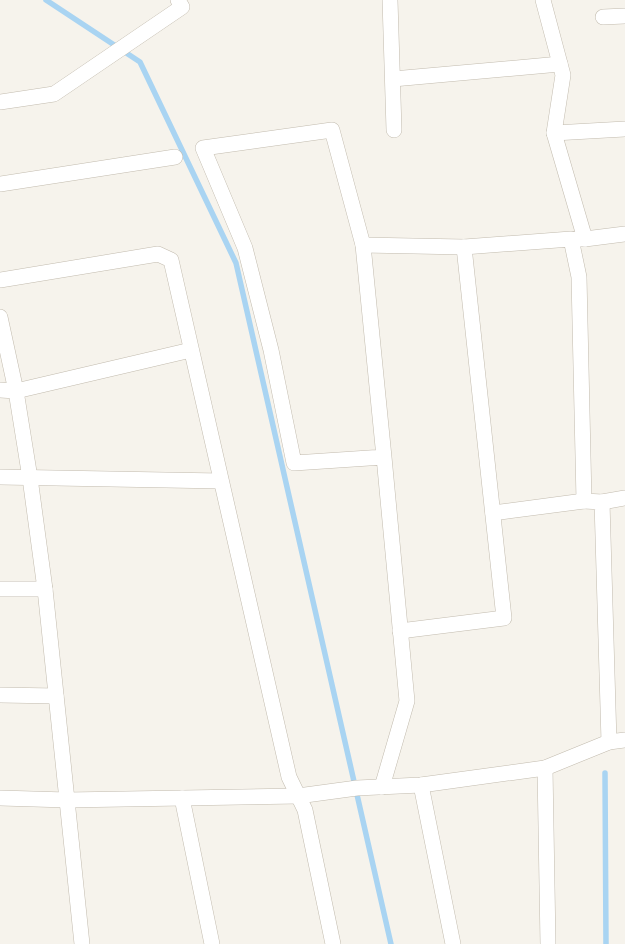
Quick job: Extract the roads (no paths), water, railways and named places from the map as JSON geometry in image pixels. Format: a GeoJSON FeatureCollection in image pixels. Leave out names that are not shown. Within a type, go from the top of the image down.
{"type":"FeatureCollection","features":[{"type":"Feature","properties":{"kind":"street"},"geometry":{"type":"LineString","coordinates":[[0,102],[54,94],[182,7],[178,0]]}},
{"type":"Feature","properties":{"kind":"street"},"geometry":{"type":"LineString","coordinates":[[390,0],[394,130]]}},
{"type":"Feature","properties":{"kind":"street"},"geometry":{"type":"LineString","coordinates":[[543,0],[563,75],[554,133],[578,239],[584,501]]}},
{"type":"Feature","properties":{"kind":"street"},"geometry":{"type":"LineString","coordinates":[[603,17],[625,16]]}},
{"type":"Feature","properties":{"kind":"street"},"geometry":{"type":"LineString","coordinates":[[392,79],[560,64]]}},
{"type":"Feature","properties":{"kind":"street"},"geometry":{"type":"LineString","coordinates":[[554,133],[625,129]]}},
{"type":"Feature","properties":{"kind":"street"},"geometry":{"type":"LineString","coordinates":[[382,787],[407,701],[384,457],[363,245],[332,130],[203,148],[245,248],[271,350],[294,463],[384,457]]}},
{"type":"Feature","properties":{"kind":"street"},"geometry":{"type":"LineString","coordinates":[[0,184],[176,157]]}},
{"type":"Feature","properties":{"kind":"street"},"geometry":{"type":"LineString","coordinates":[[363,245],[464,247],[578,239],[625,234]]}},
{"type":"Feature","properties":{"kind":"street"},"geometry":{"type":"LineString","coordinates":[[400,631],[504,618],[464,247]]}},
{"type":"Feature","properties":{"kind":"street"},"geometry":{"type":"LineString","coordinates":[[0,280],[158,254],[171,260],[289,777],[305,810],[333,944]]}},
{"type":"Feature","properties":{"kind":"street"},"geometry":{"type":"LineString","coordinates":[[0,318],[16,391],[30,478],[56,696],[82,944]]}},
{"type":"Feature","properties":{"kind":"street"},"geometry":{"type":"LineString","coordinates":[[0,390],[16,391],[191,350]]}},
{"type":"Feature","properties":{"kind":"street"},"geometry":{"type":"LineString","coordinates":[[0,477],[221,481]]}},
{"type":"Feature","properties":{"kind":"street"},"geometry":{"type":"LineString","coordinates":[[493,513],[584,501],[602,502],[625,498]]}},
{"type":"Feature","properties":{"kind":"street"},"geometry":{"type":"LineString","coordinates":[[602,502],[609,742]]}},
{"type":"Feature","properties":{"kind":"street"},"geometry":{"type":"LineString","coordinates":[[0,589],[44,589]]}},
{"type":"Feature","properties":{"kind":"street"},"geometry":{"type":"LineString","coordinates":[[0,695],[56,696]]}},
{"type":"Feature","properties":{"kind":"street"},"geometry":{"type":"LineString","coordinates":[[0,798],[67,800],[298,796],[357,788],[421,785],[545,768],[609,742],[625,740]]}},
{"type":"Feature","properties":{"kind":"street"},"geometry":{"type":"LineString","coordinates":[[545,768],[548,944]]}},
{"type":"Feature","properties":{"kind":"street"},"geometry":{"type":"LineString","coordinates":[[421,785],[453,944]]}},
{"type":"Feature","properties":{"kind":"street"},"geometry":{"type":"LineString","coordinates":[[182,798],[212,944]]}},
{"type":"Feature","properties":{"kind":"waterway"},"geometry":{"type":"LineString","coordinates":[[46,0],[140,62],[236,263],[391,944]]}},
{"type":"Feature","properties":{"kind":"waterway"},"geometry":{"type":"LineString","coordinates":[[605,773],[606,944]]}}]}
